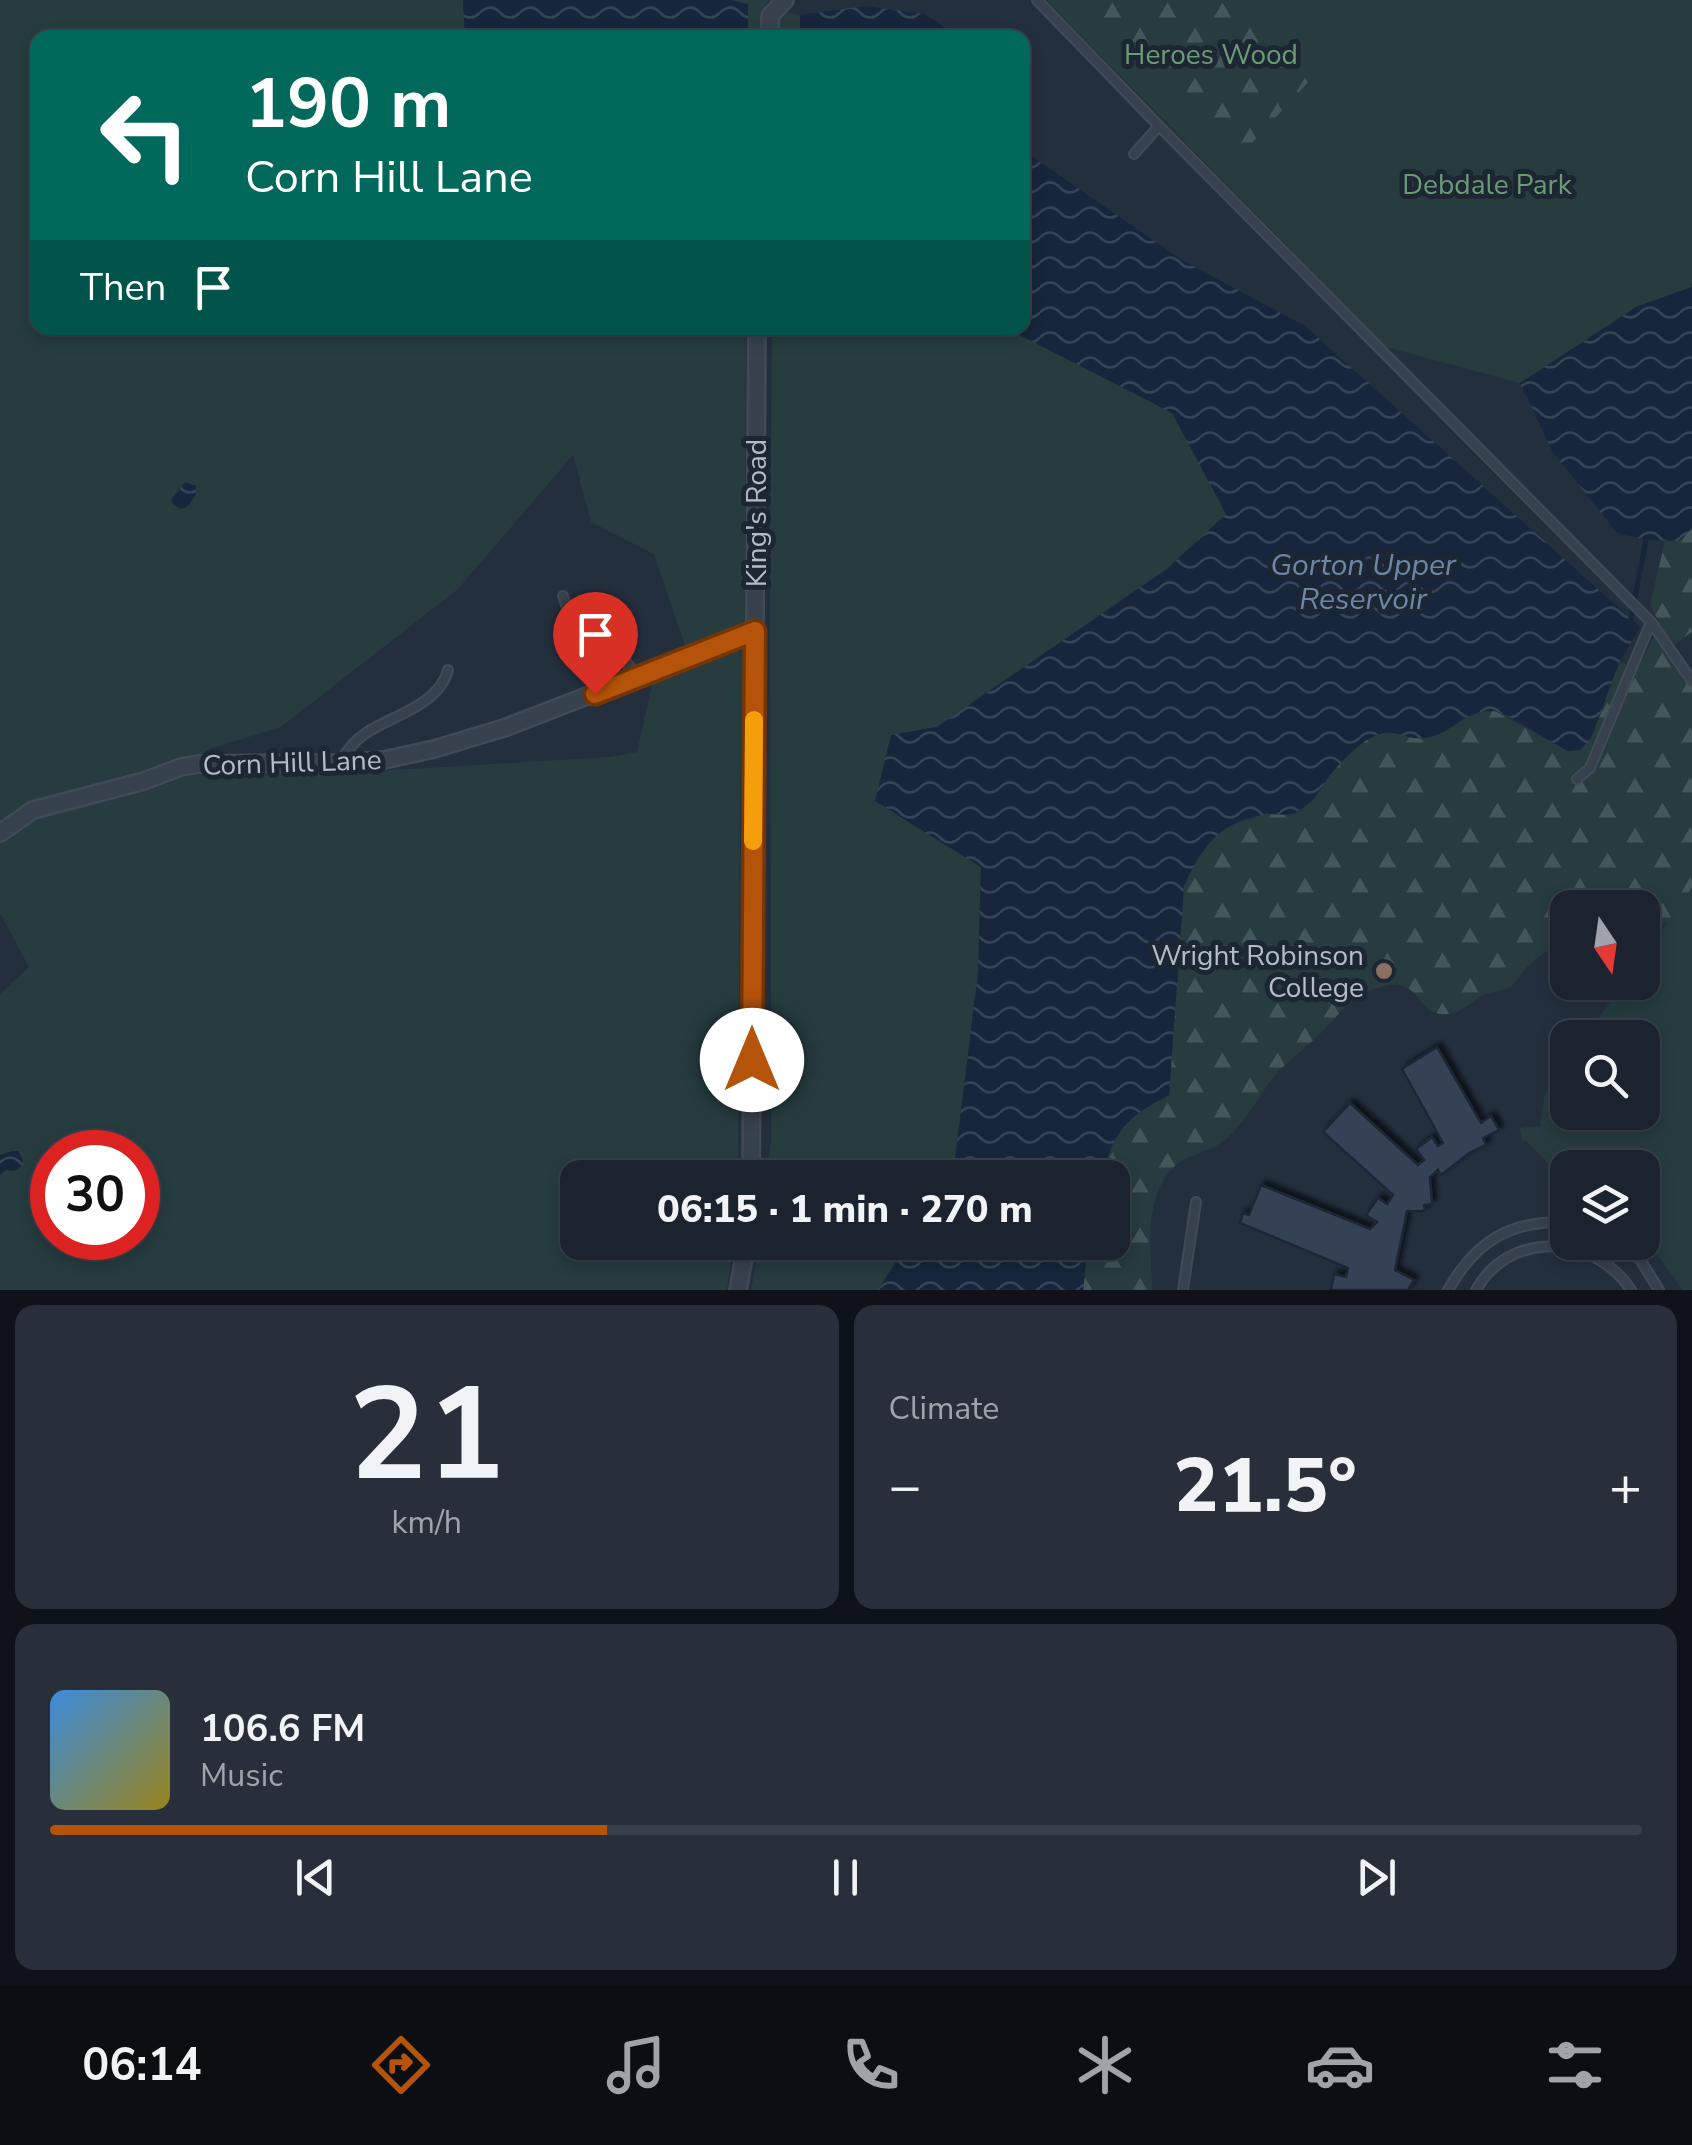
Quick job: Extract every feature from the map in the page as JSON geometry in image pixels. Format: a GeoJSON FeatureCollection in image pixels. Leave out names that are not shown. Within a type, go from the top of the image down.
{"type":"FeatureCollection","features":[{"type":"Feature","properties":{"kind":"street"},"geometry":{"type":"LineString","coordinates":[[770,30],[770,16],[785,0]]}},
{"type":"Feature","properties":{"kind":"street","name":"King's Road"},"geometry":{"type":"LineString","coordinates":[[751,1160],[757,335]]}},
{"type":"Feature","properties":{"kind":"street","name":"Corn Hill Lane"},"geometry":{"type":"LineString","coordinates":[[0,834],[32,810],[182,767],[384,760],[434,749],[504,728],[755,631]]}},
{"type":"Feature","properties":{"kind":"street"},"geometry":{"type":"LineString","coordinates":[[738,1290],[744,1260]]}},
{"type":"Feature","properties":{"kind":"lane"},"geometry":{"type":"LineString","coordinates":[[1037,0],[1651,622],[1692,681]]}},
{"type":"Feature","properties":{"kind":"lane"},"geometry":{"type":"LineString","coordinates":[[1134,154],[1159,126]]}},
{"type":"Feature","properties":{"kind":"lane"},"geometry":{"type":"LineString","coordinates":[[564,596],[573,626],[594,624],[630,667],[625,682]]}},
{"type":"Feature","properties":{"kind":"lane"},"geometry":{"type":"LineString","coordinates":[[1577,779],[1590,768],[1651,622]]}},
{"type":"Feature","properties":{"kind":"lane"},"geometry":{"type":"LineString","coordinates":[[339,763],[350,746],[365,734],[438,689],[448,670]]}},
{"type":"Feature","properties":{"kind":"lane"},"geometry":{"type":"LineString","coordinates":[[1183,1290],[1196,1202]]}},
{"type":"Feature","properties":{"kind":"lane"},"geometry":{"type":"LineString","coordinates":[[1448,1290],[1462,1265],[1489,1240],[1522,1225],[1550,1221]]}},
{"type":"Feature","properties":{"kind":"lane"},"geometry":{"type":"LineString","coordinates":[[1476,1290],[1492,1270],[1521,1252],[1550,1246]]}},
{"type":"Feature","properties":{"kind":"lane"},"geometry":{"type":"LineString","coordinates":[[1601,1260],[1631,1290]]}},
{"type":"Feature","properties":{"kind":"lane"},"geometry":{"type":"LineString","coordinates":[[1641,1260],[1659,1290]]}},
{"type":"Feature","properties":{"kind":"green space"},"geometry":{"type":"Polygon","coordinates":[[[0,0],[463,0],[465,30],[30,30],[30,335],[746,335],[742,624],[686,648],[654,554],[591,522],[573,455],[458,589],[281,727],[209,749],[207,773],[360,772],[610,757],[637,752],[652,685],[725,649],[743,652],[738,1160],[560,1160],[560,1260],[731,1260],[727,1290],[0,1290],[0,994],[29,967],[0,913],[0,0]]]}},
{"type":"Feature","properties":{"kind":"green space"},"geometry":{"type":"Polygon","coordinates":[[[731,0],[769,0],[764,7],[800,15],[800,30],[748,30],[748,5],[731,0]]]}},
{"type":"Feature","properties":{"kind":"green space","name":"Debdale Park"},"geometry":{"type":"Polygon","coordinates":[[[1046,0],[1692,0],[1692,287],[1636,307],[1520,383],[1386,347],[1046,0]]]}},
{"type":"Feature","properties":{"kind":"green space","name":"Heroes Wood"},"geometry":{"type":"Polygon","coordinates":[[[1074,0],[1232,0],[1312,78],[1241,155],[1074,0]]]}},
{"type":"Feature","properties":{"kind":"green space"},"geometry":{"type":"Polygon","coordinates":[[[772,335],[1020,335],[1173,413],[1227,514],[1167,569],[937,727],[891,735],[876,801],[981,867],[978,973],[955,1160],[769,1160],[772,335]]]}},
{"type":"Feature","properties":{"kind":"green space"},"geometry":{"type":"Polygon","coordinates":[[[1692,528],[1692,632],[1672,646],[1650,605],[1665,541],[1679,541],[1692,528]]]}},
{"type":"Feature","properties":{"kind":"green space"},"geometry":{"type":"Polygon","coordinates":[[[1659,636],[1692,685],[1692,887],[1668,922],[1660,926],[1660,890],[1550,890],[1550,949],[1527,966],[1510,987],[1485,994],[1453,1013],[1441,1014],[1398,985],[1361,995],[1278,1072],[1227,1138],[1180,1162],[1165,1178],[1152,1217],[1152,1290],[1083,1290],[1086,1260],[1130,1260],[1130,1160],[1107,1160],[1124,1127],[1169,1095],[1184,886],[1199,854],[1232,825],[1265,814],[1293,815],[1315,799],[1343,760],[1366,740],[1383,733],[1398,732],[1421,739],[1480,712],[1495,711],[1568,751],[1591,738],[1619,663],[1639,667],[1653,638],[1659,636]]]}},
{"type":"Feature","properties":{"kind":"green space"},"geometry":{"type":"Polygon","coordinates":[[[1692,887],[1692,1290],[1682,1290],[1660,1259],[1660,1150],[1550,1150],[1550,1166],[1526,1141],[1522,1142],[1520,1128],[1540,1126],[1545,1093],[1550,1086],[1550,1130],[1660,1130],[1660,1020],[1597,1020],[1612,1000],[1660,1000],[1660,933],[1692,887]]]}},
{"type":"Feature","properties":{"kind":"green space"},"geometry":{"type":"Polygon","coordinates":[[[757,1260],[897,1260],[878,1290],[751,1290],[757,1260]]]}},
{"type":"Feature","properties":{"kind":"water"},"geometry":{"type":"Polygon","coordinates":[[[463,0],[731,0],[748,4],[748,30],[465,30],[463,0]]]}},
{"type":"Feature","properties":{"kind":"water"},"geometry":{"type":"Polygon","coordinates":[[[865,6],[925,14],[949,30],[800,30],[800,15],[865,6]]]}},
{"type":"Feature","properties":{"kind":"water","name":"Gorton Upper Reservoir"},"geometry":{"type":"Polygon","coordinates":[[[1030,155],[1182,260],[1305,326],[1640,627],[1619,663],[1591,738],[1580,750],[1568,751],[1494,711],[1471,715],[1430,737],[1382,733],[1349,754],[1302,809],[1250,817],[1225,829],[1206,848],[1184,886],[1169,1095],[1124,1127],[1107,1160],[955,1160],[978,973],[981,867],[875,801],[891,735],[937,727],[1167,569],[1226,514],[1172,413],[1020,335],[1030,335],[1030,155]]]}},
{"type":"Feature","properties":{"kind":"water"},"geometry":{"type":"Polygon","coordinates":[[[1692,287],[1692,528],[1679,541],[1646,540],[1617,533],[1552,451],[1520,383],[1636,307],[1692,287]]]}},
{"type":"Feature","properties":{"kind":"water"},"geometry":{"type":"Polygon","coordinates":[[[185,482],[196,486],[196,493],[181,509],[171,500],[185,482]]]}},
{"type":"Feature","properties":{"kind":"water"},"geometry":{"type":"Polygon","coordinates":[[[18,1151],[22,1166],[0,1175],[0,1155],[18,1151]]]}},
{"type":"Feature","properties":{"kind":"water"},"geometry":{"type":"Polygon","coordinates":[[[897,1260],[1086,1260],[1083,1290],[878,1290],[897,1260]]]}},
{"type":"Feature","properties":{"kind":"building"},"geometry":{"type":"Polygon","coordinates":[[[1437,1047],[1481,1123],[1491,1116],[1499,1130],[1483,1138],[1486,1145],[1441,1175],[1438,1170],[1430,1177],[1432,1204],[1424,1205],[1425,1211],[1407,1211],[1395,1270],[1414,1280],[1408,1290],[1331,1290],[1334,1274],[1346,1277],[1348,1268],[1240,1223],[1243,1213],[1249,1215],[1261,1185],[1370,1229],[1377,1222],[1366,1215],[1378,1198],[1387,1204],[1393,1195],[1323,1132],[1350,1103],[1418,1165],[1424,1160],[1416,1149],[1432,1137],[1438,1146],[1443,1143],[1402,1069],[1437,1047]]]}},
{"type":"Feature","properties":{"kind":"waterway"},"geometry":{"type":"LineString","coordinates":[[1631,618],[1646,540]]}},
{"type":"Feature","properties":{"kind":"slow traffic"},"geometry":{"type":"LineString","coordinates":[[753,841],[754,720]]}},
{"type":"Feature","properties":{"kind":"place","name":"Wright Robinson College"},"geometry":{"type":"Point","coordinates":[1384,971]}},
{"type":"Feature","properties":{"kind":"route"},"geometry":{"type":"LineString","coordinates":[[595,694],[755,631],[752,1060]]}}]}
